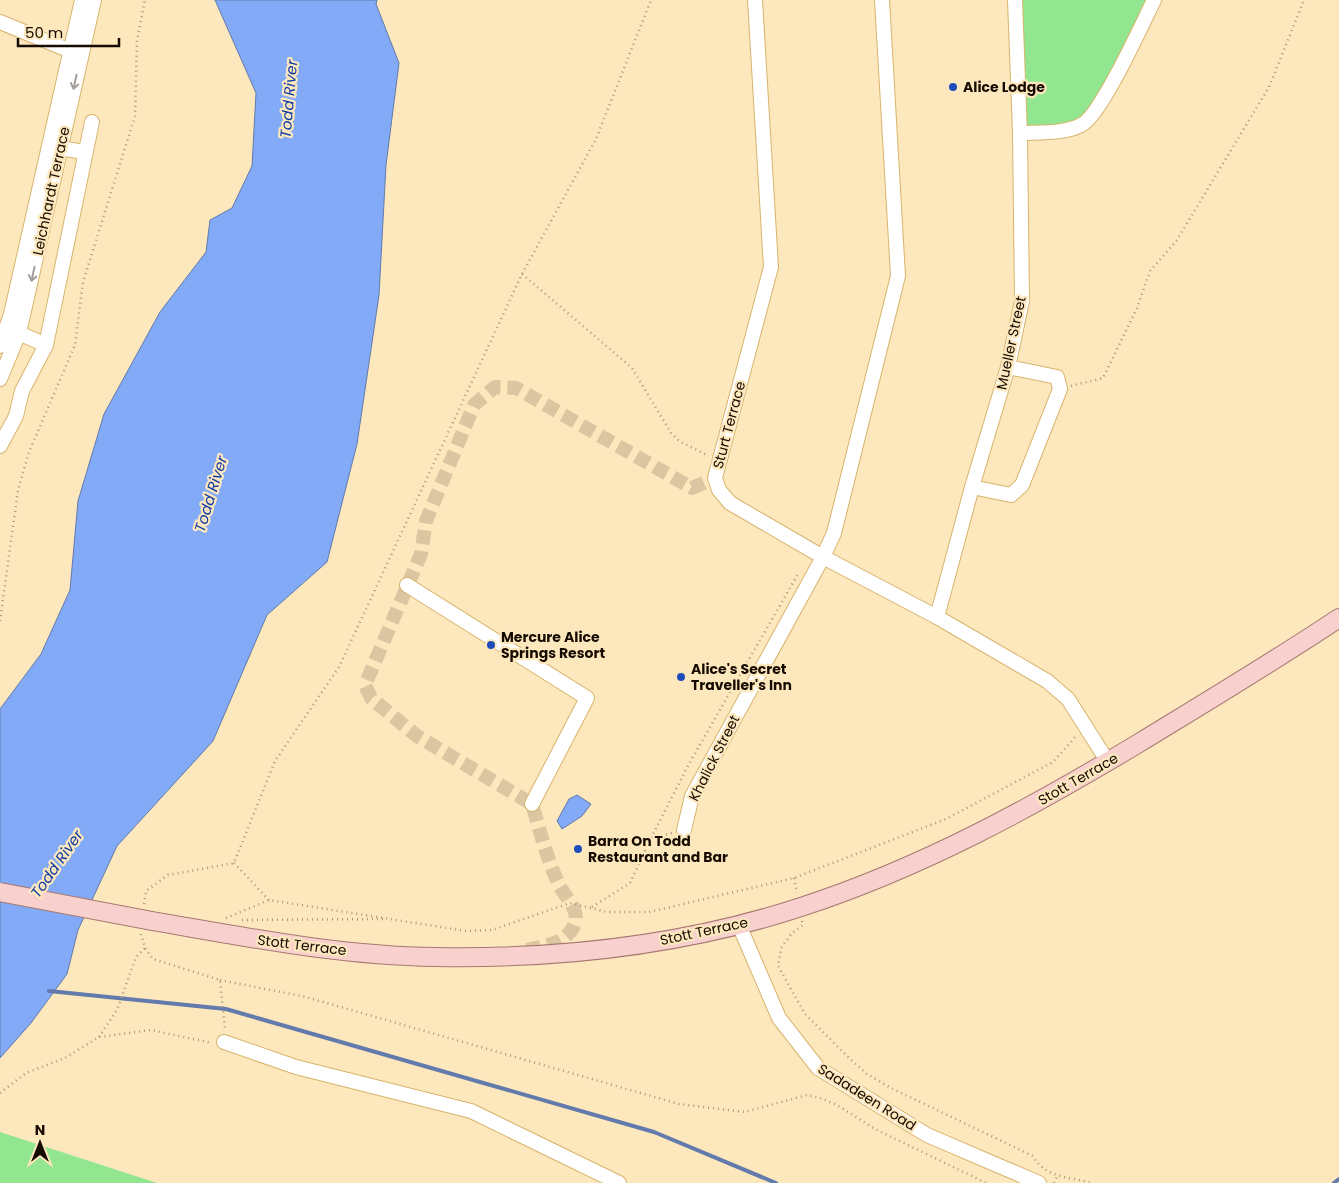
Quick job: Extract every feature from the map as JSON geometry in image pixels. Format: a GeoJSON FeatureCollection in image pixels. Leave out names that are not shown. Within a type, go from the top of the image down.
{"type":"FeatureCollection","features":[{"type":"Feature","properties":{"kind":"main road","name":"Stott Terrace"},"geometry":{"type":"LineString","coordinates":[[0,892],[289,945],[434,957],[505,956],[606,949],[739,924],[800,908],[860,886],[981,833],[1108,762],[1255,674],[1339,618]]}},
{"type":"Feature","properties":{"kind":"street","name":"Leichhardt Terrace"},"geometry":{"type":"LineString","coordinates":[[0,379],[13,330],[75,53],[82,0]]}},
{"type":"Feature","properties":{"kind":"street","name":"Leichhardt Terrace"},"geometry":{"type":"LineString","coordinates":[[75,53],[94,0]]}},
{"type":"Feature","properties":{"kind":"street","name":"Sturt Terrace"},"geometry":{"type":"LineString","coordinates":[[755,0],[771,267],[715,478],[719,490],[730,503],[823,557],[937,617],[1047,681],[1068,699],[1108,762]]}},
{"type":"Feature","properties":{"kind":"street","name":"Khalick Street"},"geometry":{"type":"LineString","coordinates":[[684,830],[692,796],[815,572],[834,533],[898,276],[882,0]]}},
{"type":"Feature","properties":{"kind":"street","name":"Mueller Street"},"geometry":{"type":"LineString","coordinates":[[937,617],[972,487],[1008,367],[1022,301],[1024,280],[1015,0]]}},
{"type":"Feature","properties":{"kind":"street"},"geometry":{"type":"LineString","coordinates":[[1020,133],[1065,130],[1083,124],[1106,95],[1154,0]]}},
{"type":"Feature","properties":{"kind":"street"},"geometry":{"type":"LineString","coordinates":[[0,22],[75,53]]}},
{"type":"Feature","properties":{"kind":"street"},"geometry":{"type":"LineString","coordinates":[[0,446],[16,416],[22,391],[46,345],[92,122]]}},
{"type":"Feature","properties":{"kind":"street"},"geometry":{"type":"LineString","coordinates":[[54,147],[85,152]]}},
{"type":"Feature","properties":{"kind":"street","name":"Leichhardt Terrace"},"geometry":{"type":"LineString","coordinates":[[0,346],[13,330]]}},
{"type":"Feature","properties":{"kind":"street"},"geometry":{"type":"LineString","coordinates":[[13,330],[46,345]]}},
{"type":"Feature","properties":{"kind":"street"},"geometry":{"type":"LineString","coordinates":[[972,487],[1011,495],[1022,485],[1060,389],[1057,377],[1008,367]]}},
{"type":"Feature","properties":{"kind":"street"},"geometry":{"type":"LineString","coordinates":[[407,585],[587,698],[532,804]]}},
{"type":"Feature","properties":{"kind":"street","name":"Sadadeen Road"},"geometry":{"type":"LineString","coordinates":[[739,924],[779,1018],[818,1068],[927,1135],[1039,1183]]}},
{"type":"Feature","properties":{"kind":"street"},"geometry":{"type":"LineString","coordinates":[[225,1040],[296,1067],[471,1111],[618,1183]]}},
{"type":"Feature","properties":{"kind":"path"},"geometry":{"type":"LineString","coordinates":[[0,620],[18,490],[29,452],[75,345],[84,282],[135,116],[137,40],[145,0]]}},
{"type":"Feature","properties":{"kind":"path"},"geometry":{"type":"LineString","coordinates":[[234,863],[275,761],[339,667],[522,274],[596,139],[651,0]]}},
{"type":"Feature","properties":{"kind":"path"},"geometry":{"type":"LineString","coordinates":[[1060,389],[1103,378],[1137,308],[1150,271],[1177,240],[1269,86],[1304,0]]}},
{"type":"Feature","properties":{"kind":"path"},"geometry":{"type":"LineString","coordinates":[[522,274],[632,368],[671,433],[679,441],[719,462]]}},
{"type":"Feature","properties":{"kind":"path"},"geometry":{"type":"LineString","coordinates":[[592,907],[630,883],[650,838],[690,762],[796,575],[815,572]]}},
{"type":"Feature","properties":{"kind":"path"},"geometry":{"type":"LineString","coordinates":[[232,920],[223,920],[269,900],[466,931],[492,930],[570,903],[607,912],[649,912],[794,878],[946,819],[1053,762],[1085,726]]}},
{"type":"Feature","properties":{"kind":"path"},"geometry":{"type":"LineString","coordinates":[[650,838],[684,830]]}},
{"type":"Feature","properties":{"kind":"path"},"geometry":{"type":"LineString","coordinates":[[234,863],[269,900]]}},
{"type":"Feature","properties":{"kind":"path"},"geometry":{"type":"LineString","coordinates":[[234,863],[168,875],[146,890],[146,918],[141,934],[145,948],[153,958],[220,980],[306,998],[679,1104],[746,1112],[808,1096],[820,1098],[837,1105],[875,1129],[986,1183]]}},
{"type":"Feature","properties":{"kind":"path"},"geometry":{"type":"LineString","coordinates":[[794,878],[802,925],[792,933],[781,948],[778,966],[805,1014],[867,1074],[1034,1156],[1039,1166],[1057,1177],[1091,1183]]}},
{"type":"Feature","properties":{"kind":"path"},"geometry":{"type":"LineString","coordinates":[[242,920],[393,919]]}},
{"type":"Feature","properties":{"kind":"path"},"geometry":{"type":"LineString","coordinates":[[99,1037],[117,1010],[136,957],[145,948]]}},
{"type":"Feature","properties":{"kind":"path"},"geometry":{"type":"LineString","coordinates":[[0,1093],[26,1073],[65,1058],[99,1037],[151,1030],[213,1044],[225,1040],[220,980]]}},
{"type":"Feature","properties":{"kind":"path"},"geometry":{"type":"LineString","coordinates":[[1054,1183],[1057,1177]]}},
{"type":"Feature","properties":{"kind":"green space"},"geometry":{"type":"Polygon","coordinates":[[[1015,0],[1154,0],[1083,124],[1020,133],[1015,0]]]}},
{"type":"Feature","properties":{"kind":"green space"},"geometry":{"type":"Polygon","coordinates":[[[0,1132],[157,1183],[0,1183],[0,1132]]]}},
{"type":"Feature","properties":{"kind":"water","name":"Todd River"},"geometry":{"type":"Polygon","coordinates":[[[215,0],[377,0],[376,4],[399,63],[386,165],[379,295],[357,444],[327,562],[267,615],[213,741],[117,846],[78,930],[67,974],[31,1023],[0,1058],[0,709],[41,654],[70,590],[78,501],[104,414],[160,312],[206,252],[210,220],[232,208],[252,166],[256,93],[215,0]]]}},
{"type":"Feature","properties":{"kind":"water"},"geometry":{"type":"Polygon","coordinates":[[[577,795],[591,804],[582,816],[562,829],[557,821],[569,799],[577,795]]]}},
{"type":"Feature","properties":{"kind":"waterway"},"geometry":{"type":"LineString","coordinates":[[49,991],[226,1009],[654,1132],[776,1183]]}},
{"type":"Feature","properties":{"kind":"waterway"},"geometry":{"type":"LineString","coordinates":[[1334,1183],[1339,1179]]}},
{"type":"Feature","properties":{"kind":"tunnel"},"geometry":{"type":"LineString","coordinates":[[527,950],[547,945],[565,937],[574,926],[576,920],[572,905],[559,885],[551,865],[532,804],[417,736],[371,698],[365,685],[421,554],[426,521],[474,405],[495,387],[516,388],[692,488],[715,478]]}},
{"type":"Feature","properties":{"kind":"place","name":"Alice Lodge"},"geometry":{"type":"Point","coordinates":[953,87]}},
{"type":"Feature","properties":{"kind":"place","name":"Mercure Alice Springs Resort"},"geometry":{"type":"Point","coordinates":[491,645]}},
{"type":"Feature","properties":{"kind":"place","name":"Alice's Secret Traveller's Inn"},"geometry":{"type":"Point","coordinates":[681,677]}},
{"type":"Feature","properties":{"kind":"place","name":"Barra On Todd Restaurant and Bar"},"geometry":{"type":"Point","coordinates":[578,849]}}]}
